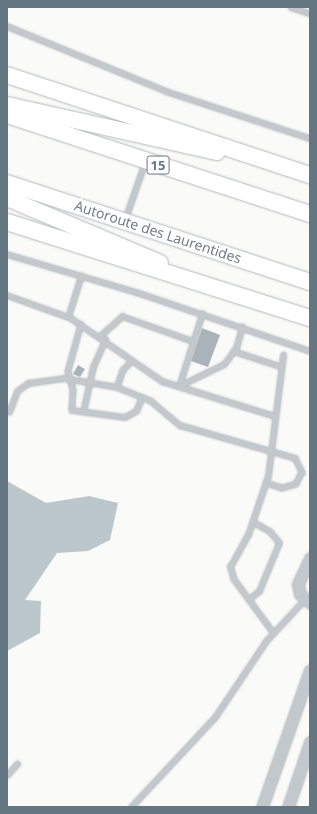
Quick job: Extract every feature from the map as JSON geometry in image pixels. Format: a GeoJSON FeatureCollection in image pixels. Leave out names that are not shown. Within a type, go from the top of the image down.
{"type":"FeatureCollection","features":[{"type":"Feature","properties":{"kind":"highway"},"geometry":{"type":"LineString","coordinates":[[7,75],[310,175]]}},
{"type":"Feature","properties":{"kind":"highway"},"geometry":{"type":"LineString","coordinates":[[7,105],[173,145],[268,161]]}},
{"type":"Feature","properties":{"kind":"highway","name":"15"},"geometry":{"type":"LineString","coordinates":[[7,114],[310,214]]}},
{"type":"Feature","properties":{"kind":"highway","name":"Autoroute des Laurentides"},"geometry":{"type":"LineString","coordinates":[[7,183],[310,282]]}},
{"type":"Feature","properties":{"kind":"highway"},"geometry":{"type":"LineString","coordinates":[[7,198],[133,249],[192,279]]}},
{"type":"Feature","properties":{"kind":"highway"},"geometry":{"type":"LineString","coordinates":[[7,222],[192,279],[310,318]]}},
{"type":"Feature","properties":{"kind":"street"},"geometry":{"type":"LineString","coordinates":[[307,601],[298,580],[310,558]]}},
{"type":"Feature","properties":{"kind":"street"},"geometry":{"type":"LineString","coordinates":[[262,807],[310,670]]}},
{"type":"Feature","properties":{"kind":"street"},"geometry":{"type":"LineString","coordinates":[[288,807],[310,742]]}},
{"type":"Feature","properties":{"kind":"lane"},"geometry":{"type":"LineString","coordinates":[[291,7],[310,13]]}},
{"type":"Feature","properties":{"kind":"lane"},"geometry":{"type":"LineString","coordinates":[[7,26],[166,91],[310,138]]}},
{"type":"Feature","properties":{"kind":"lane"},"geometry":{"type":"LineString","coordinates":[[124,221],[146,161]]}},
{"type":"Feature","properties":{"kind":"lane"},"geometry":{"type":"LineString","coordinates":[[7,254],[202,314],[310,351]]}},
{"type":"Feature","properties":{"kind":"lane"},"geometry":{"type":"LineString","coordinates":[[68,317],[81,276]]}},
{"type":"Feature","properties":{"kind":"lane"},"geometry":{"type":"LineString","coordinates":[[7,295],[68,317],[81,324],[100,336],[154,377],[276,416]]}},
{"type":"Feature","properties":{"kind":"lane"},"geometry":{"type":"LineString","coordinates":[[179,386],[202,314]]}},
{"type":"Feature","properties":{"kind":"lane"},"geometry":{"type":"LineString","coordinates":[[100,336],[122,316],[193,342]]}},
{"type":"Feature","properties":{"kind":"lane"},"geometry":{"type":"LineString","coordinates":[[81,324],[68,372],[70,379],[72,410],[130,416],[142,397]]}},
{"type":"Feature","properties":{"kind":"lane"},"geometry":{"type":"LineString","coordinates":[[179,386],[219,368],[233,352],[242,328]]}},
{"type":"Feature","properties":{"kind":"lane"},"geometry":{"type":"LineString","coordinates":[[83,412],[97,355],[105,340]]}},
{"type":"Feature","properties":{"kind":"lane"},"geometry":{"type":"LineString","coordinates":[[233,352],[280,366]]}},
{"type":"Feature","properties":{"kind":"lane"},"geometry":{"type":"LineString","coordinates":[[273,633],[234,580],[230,567],[253,522],[266,483],[272,452],[280,366],[283,356]]}},
{"type":"Feature","properties":{"kind":"lane"},"geometry":{"type":"LineString","coordinates":[[116,387],[123,370],[132,361]]}},
{"type":"Feature","properties":{"kind":"lane"},"geometry":{"type":"LineString","coordinates":[[9,412],[24,384],[70,379],[91,381],[112,389],[116,387],[142,397],[186,429],[228,436],[272,452],[295,458],[302,476],[290,487],[266,483]]}},
{"type":"Feature","properties":{"kind":"lane"},"geometry":{"type":"LineString","coordinates":[[249,600],[259,591],[279,543],[270,532],[253,522]]}},
{"type":"Feature","properties":{"kind":"lane"},"geometry":{"type":"LineString","coordinates":[[131,807],[215,717],[273,633],[307,601]]}},
{"type":"Feature","properties":{"kind":"lane"},"geometry":{"type":"LineString","coordinates":[[7,776],[17,764]]}},
{"type":"Feature","properties":{"kind":"shaded area"},"geometry":{"type":"Polygon","coordinates":[[[7,481],[46,503],[89,496],[118,503],[110,540],[88,551],[57,553],[25,600],[41,601],[40,633],[7,651],[7,481]]]}},
{"type":"Feature","properties":{"kind":"building"},"geometry":{"type":"Polygon","coordinates":[[[202,328],[220,335],[208,367],[191,361],[202,328]]]}},
{"type":"Feature","properties":{"kind":"building"},"geometry":{"type":"Polygon","coordinates":[[[78,365],[85,369],[80,377],[73,374],[78,365]]]}}]}
